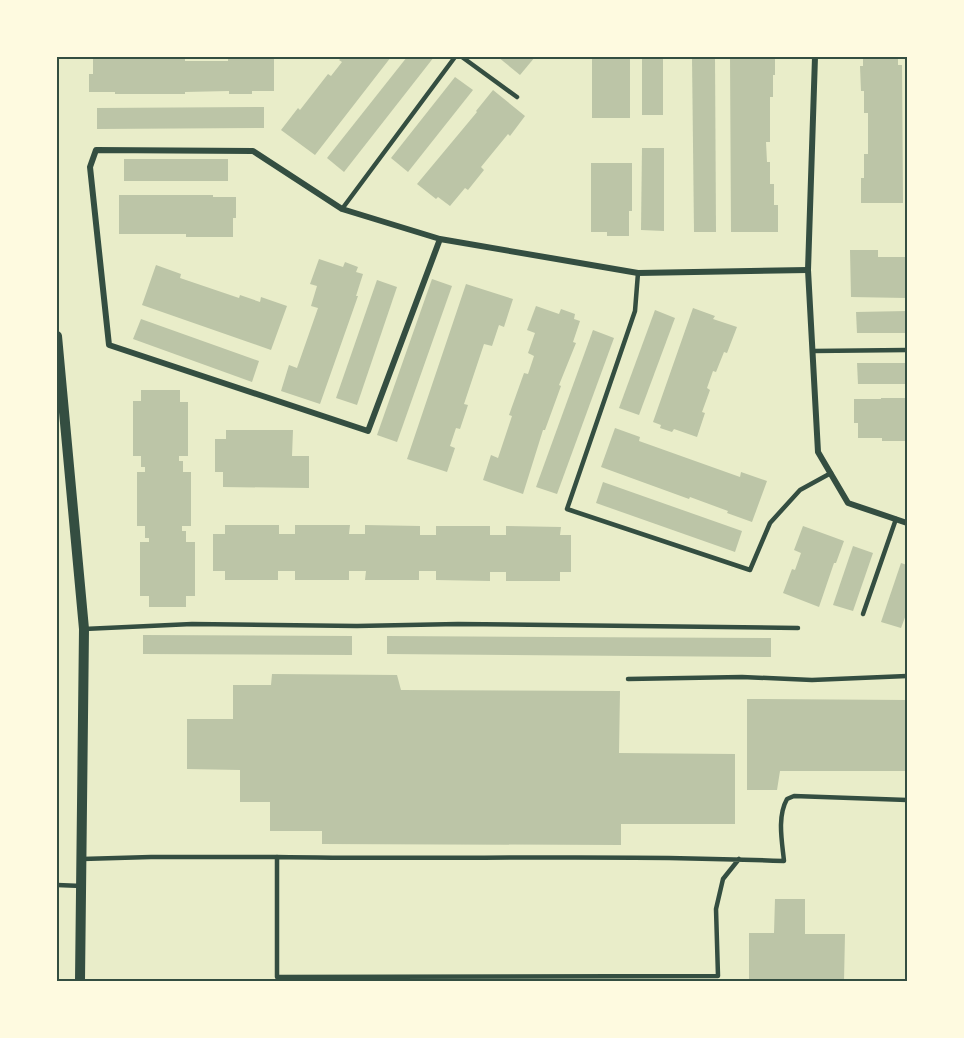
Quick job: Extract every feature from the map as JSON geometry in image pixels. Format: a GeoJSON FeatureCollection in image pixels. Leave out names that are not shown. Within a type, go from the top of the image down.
{"type":"FeatureCollection","features":[{"type":"Feature","properties":{"kind":"street"},"geometry":{"type":"LineString","coordinates":[[815,57],[808,270],[818,452],[848,503],[907,523]]}},
{"type":"Feature","properties":{"kind":"street"},"geometry":{"type":"LineString","coordinates":[[440,238],[368,431],[109,345],[90,167],[96,150],[253,151],[342,208],[440,238],[638,273],[808,270]]}},
{"type":"Feature","properties":{"kind":"street"},"geometry":{"type":"LineString","coordinates":[[57,336],[84,629],[80,981]]}},
{"type":"Feature","properties":{"kind":"lane"},"geometry":{"type":"LineString","coordinates":[[342,208],[455,57]]}},
{"type":"Feature","properties":{"kind":"lane"},"geometry":{"type":"LineString","coordinates":[[462,57],[517,97]]}},
{"type":"Feature","properties":{"kind":"lane"},"geometry":{"type":"LineString","coordinates":[[638,273],[635,311],[567,509],[750,570],[770,523],[801,490],[831,473]]}},
{"type":"Feature","properties":{"kind":"lane"},"geometry":{"type":"LineString","coordinates":[[813,351],[907,350]]}},
{"type":"Feature","properties":{"kind":"lane"},"geometry":{"type":"LineString","coordinates":[[863,614],[896,519]]}},
{"type":"Feature","properties":{"kind":"lane"},"geometry":{"type":"LineString","coordinates":[[84,629],[192,624],[798,628]]}},
{"type":"Feature","properties":{"kind":"lane"},"geometry":{"type":"LineString","coordinates":[[628,679],[742,677],[812,680],[907,676]]}},
{"type":"Feature","properties":{"kind":"lane"},"geometry":{"type":"LineString","coordinates":[[82,859],[558,857],[784,861],[781,816],[787,799],[794,796],[907,800]]}},
{"type":"Feature","properties":{"kind":"lane"},"geometry":{"type":"LineString","coordinates":[[276,857],[276,979],[688,979],[718,976],[716,909],[723,879],[739,859]]}},
{"type":"Feature","properties":{"kind":"lane"},"geometry":{"type":"LineString","coordinates":[[57,885],[82,886]]}},
{"type":"Feature","properties":{"kind":"building"},"geometry":{"type":"Polygon","coordinates":[[[93,57],[228,61],[228,57],[274,57],[274,91],[252,91],[252,94],[229,94],[229,91],[185,92],[185,94],[89,92],[89,74],[93,74],[93,57]]]}},
{"type":"Feature","properties":{"kind":"building"},"geometry":{"type":"Polygon","coordinates":[[[342,57],[391,57],[315,155],[281,130],[328,74],[331,76],[342,62],[339,60],[342,57]]]}},
{"type":"Feature","properties":{"kind":"building"},"geometry":{"type":"Polygon","coordinates":[[[407,57],[434,57],[344,172],[327,158],[407,57]]]}},
{"type":"Feature","properties":{"kind":"building"},"geometry":{"type":"Polygon","coordinates":[[[498,57],[535,57],[520,75],[498,57]]]}},
{"type":"Feature","properties":{"kind":"building"},"geometry":{"type":"Polygon","coordinates":[[[592,57],[630,57],[630,118],[592,118],[592,57]]]}},
{"type":"Feature","properties":{"kind":"building"},"geometry":{"type":"Polygon","coordinates":[[[642,57],[663,57],[663,115],[642,115],[642,57]]]}},
{"type":"Feature","properties":{"kind":"building"},"geometry":{"type":"Polygon","coordinates":[[[715,57],[716,232],[694,232],[692,58],[715,57]]]}},
{"type":"Feature","properties":{"kind":"building"},"geometry":{"type":"Polygon","coordinates":[[[730,57],[775,57],[773,97],[770,97],[770,142],[766,142],[767,162],[770,162],[770,184],[774,184],[774,205],[778,205],[778,232],[731,232],[730,57]]]}},
{"type":"Feature","properties":{"kind":"building"},"geometry":{"type":"Polygon","coordinates":[[[863,57],[898,57],[898,65],[902,65],[903,203],[861,203],[864,154],[868,154],[868,113],[864,113],[864,91],[861,91],[860,66],[863,66],[863,57]]]}},
{"type":"Feature","properties":{"kind":"building"},"geometry":{"type":"Polygon","coordinates":[[[455,77],[473,90],[408,172],[391,158],[455,77]]]}},
{"type":"Feature","properties":{"kind":"building"},"geometry":{"type":"Polygon","coordinates":[[[493,90],[525,116],[481,167],[484,170],[468,190],[465,188],[450,206],[438,197],[436,199],[417,184],[493,90]]]}},
{"type":"Feature","properties":{"kind":"building"},"geometry":{"type":"Polygon","coordinates":[[[264,107],[264,128],[97,129],[97,108],[264,107]]]}},
{"type":"Feature","properties":{"kind":"building"},"geometry":{"type":"Polygon","coordinates":[[[642,148],[664,148],[664,231],[641,230],[642,148]]]}},
{"type":"Feature","properties":{"kind":"building"},"geometry":{"type":"Polygon","coordinates":[[[124,159],[228,159],[228,181],[124,181],[124,159]]]}},
{"type":"Feature","properties":{"kind":"building"},"geometry":{"type":"Polygon","coordinates":[[[591,163],[632,163],[632,211],[629,211],[629,236],[607,236],[607,232],[591,232],[591,163]]]}},
{"type":"Feature","properties":{"kind":"building"},"geometry":{"type":"Polygon","coordinates":[[[119,195],[236,197],[233,237],[119,234],[119,195]]]}},
{"type":"Feature","properties":{"kind":"building"},"geometry":{"type":"Polygon","coordinates":[[[850,250],[878,250],[878,257],[906,257],[907,298],[851,297],[850,250]]]}},
{"type":"Feature","properties":{"kind":"building"},"geometry":{"type":"Polygon","coordinates":[[[319,259],[343,267],[345,262],[358,267],[356,272],[363,274],[356,296],[358,296],[320,404],[281,391],[289,365],[297,368],[318,308],[311,306],[317,286],[310,284],[319,259]]]}},
{"type":"Feature","properties":{"kind":"building"},"geometry":{"type":"Polygon","coordinates":[[[156,265],[181,274],[180,278],[239,298],[240,295],[260,302],[261,297],[287,306],[271,350],[142,305],[156,265]]]}},
{"type":"Feature","properties":{"kind":"building"},"geometry":{"type":"Polygon","coordinates":[[[432,279],[452,286],[397,442],[377,435],[432,279]]]}},
{"type":"Feature","properties":{"kind":"building"},"geometry":{"type":"Polygon","coordinates":[[[377,280],[397,287],[357,405],[336,398],[377,280]]]}},
{"type":"Feature","properties":{"kind":"building"},"geometry":{"type":"Polygon","coordinates":[[[466,284],[513,299],[504,327],[499,325],[492,346],[484,344],[464,404],[468,405],[460,429],[456,428],[450,446],[455,448],[447,472],[407,459],[466,284]]]}},
{"type":"Feature","properties":{"kind":"building"},"geometry":{"type":"Polygon","coordinates":[[[536,306],[559,314],[561,309],[575,314],[574,319],[580,321],[573,342],[576,343],[559,385],[561,386],[545,430],[543,430],[523,494],[483,480],[491,455],[498,458],[512,416],[509,415],[524,373],[528,374],[534,356],[528,353],[535,333],[527,330],[536,306]]]}},
{"type":"Feature","properties":{"kind":"building"},"geometry":{"type":"Polygon","coordinates":[[[693,308],[715,316],[713,319],[737,327],[727,353],[724,352],[716,372],[713,371],[707,388],[710,390],[702,412],[705,413],[697,437],[674,429],[672,432],[660,428],[661,425],[653,422],[693,308]]]}},
{"type":"Feature","properties":{"kind":"building"},"geometry":{"type":"Polygon","coordinates":[[[655,310],[675,318],[639,415],[619,408],[655,310]]]}},
{"type":"Feature","properties":{"kind":"building"},"geometry":{"type":"Polygon","coordinates":[[[907,311],[907,333],[857,333],[856,312],[907,311]]]}},
{"type":"Feature","properties":{"kind":"building"},"geometry":{"type":"Polygon","coordinates":[[[141,319],[259,361],[252,382],[133,339],[141,319]]]}},
{"type":"Feature","properties":{"kind":"building"},"geometry":{"type":"Polygon","coordinates":[[[593,330],[614,338],[557,494],[536,487],[593,330]]]}},
{"type":"Feature","properties":{"kind":"building"},"geometry":{"type":"Polygon","coordinates":[[[857,363],[907,363],[907,384],[858,384],[857,363]]]}},
{"type":"Feature","properties":{"kind":"building"},"geometry":{"type":"Polygon","coordinates":[[[141,390],[180,390],[180,402],[188,402],[188,456],[179,456],[179,461],[183,461],[183,472],[191,472],[191,526],[182,526],[182,531],[186,531],[186,542],[195,542],[195,596],[186,596],[186,607],[149,607],[149,596],[140,596],[140,542],[149,542],[149,538],[145,538],[145,526],[137,526],[137,472],[145,472],[145,467],[141,467],[141,456],[133,456],[133,401],[141,401],[141,390]]]}},
{"type":"Feature","properties":{"kind":"building"},"geometry":{"type":"Polygon","coordinates":[[[907,398],[907,441],[858,438],[858,423],[854,423],[854,399],[907,398]]]}},
{"type":"Feature","properties":{"kind":"building"},"geometry":{"type":"Polygon","coordinates":[[[615,428],[640,437],[639,441],[740,477],[741,472],[767,481],[752,522],[690,497],[689,499],[601,467],[615,428]]]}},
{"type":"Feature","properties":{"kind":"building"},"geometry":{"type":"Polygon","coordinates":[[[226,430],[293,430],[292,456],[309,456],[309,488],[223,487],[223,472],[215,472],[215,439],[226,439],[226,430]]]}},
{"type":"Feature","properties":{"kind":"building"},"geometry":{"type":"Polygon","coordinates":[[[603,482],[742,531],[735,552],[596,503],[603,482]]]}},
{"type":"Feature","properties":{"kind":"building"},"geometry":{"type":"Polygon","coordinates":[[[225,525],[279,525],[279,534],[295,534],[295,525],[350,525],[349,534],[365,534],[365,525],[420,526],[420,535],[436,535],[436,526],[490,526],[490,535],[506,535],[506,526],[561,527],[560,535],[571,535],[571,572],[560,572],[560,581],[506,581],[506,572],[490,572],[490,581],[436,580],[436,571],[419,571],[419,580],[365,580],[366,571],[349,571],[349,580],[295,580],[295,571],[278,571],[278,580],[225,580],[225,571],[213,571],[213,534],[225,534],[225,525]]]}},
{"type":"Feature","properties":{"kind":"building"},"geometry":{"type":"Polygon","coordinates":[[[803,526],[844,541],[819,607],[783,593],[801,553],[794,550],[803,526]]]}},
{"type":"Feature","properties":{"kind":"building"},"geometry":{"type":"Polygon","coordinates":[[[853,546],[873,553],[853,611],[833,605],[853,546]]]}},
{"type":"Feature","properties":{"kind":"building"},"geometry":{"type":"Polygon","coordinates":[[[901,563],[907,565],[907,612],[901,628],[881,622],[901,563]]]}},
{"type":"Feature","properties":{"kind":"building"},"geometry":{"type":"Polygon","coordinates":[[[143,635],[352,636],[352,655],[143,654],[143,635]]]}},
{"type":"Feature","properties":{"kind":"building"},"geometry":{"type":"Polygon","coordinates":[[[387,636],[771,638],[771,657],[387,654],[387,636]]]}},
{"type":"Feature","properties":{"kind":"building"},"geometry":{"type":"Polygon","coordinates":[[[272,674],[397,675],[401,690],[620,691],[619,753],[735,754],[735,824],[621,824],[621,845],[322,844],[322,831],[270,831],[270,802],[240,802],[240,770],[187,769],[187,719],[233,719],[233,685],[271,685],[272,674]]]}},
{"type":"Feature","properties":{"kind":"building"},"geometry":{"type":"Polygon","coordinates":[[[747,699],[907,700],[907,771],[780,771],[777,790],[747,790],[747,699]]]}},
{"type":"Feature","properties":{"kind":"building"},"geometry":{"type":"Polygon","coordinates":[[[775,899],[805,899],[805,934],[845,934],[844,981],[749,981],[749,933],[774,933],[775,899]]]}}]}
